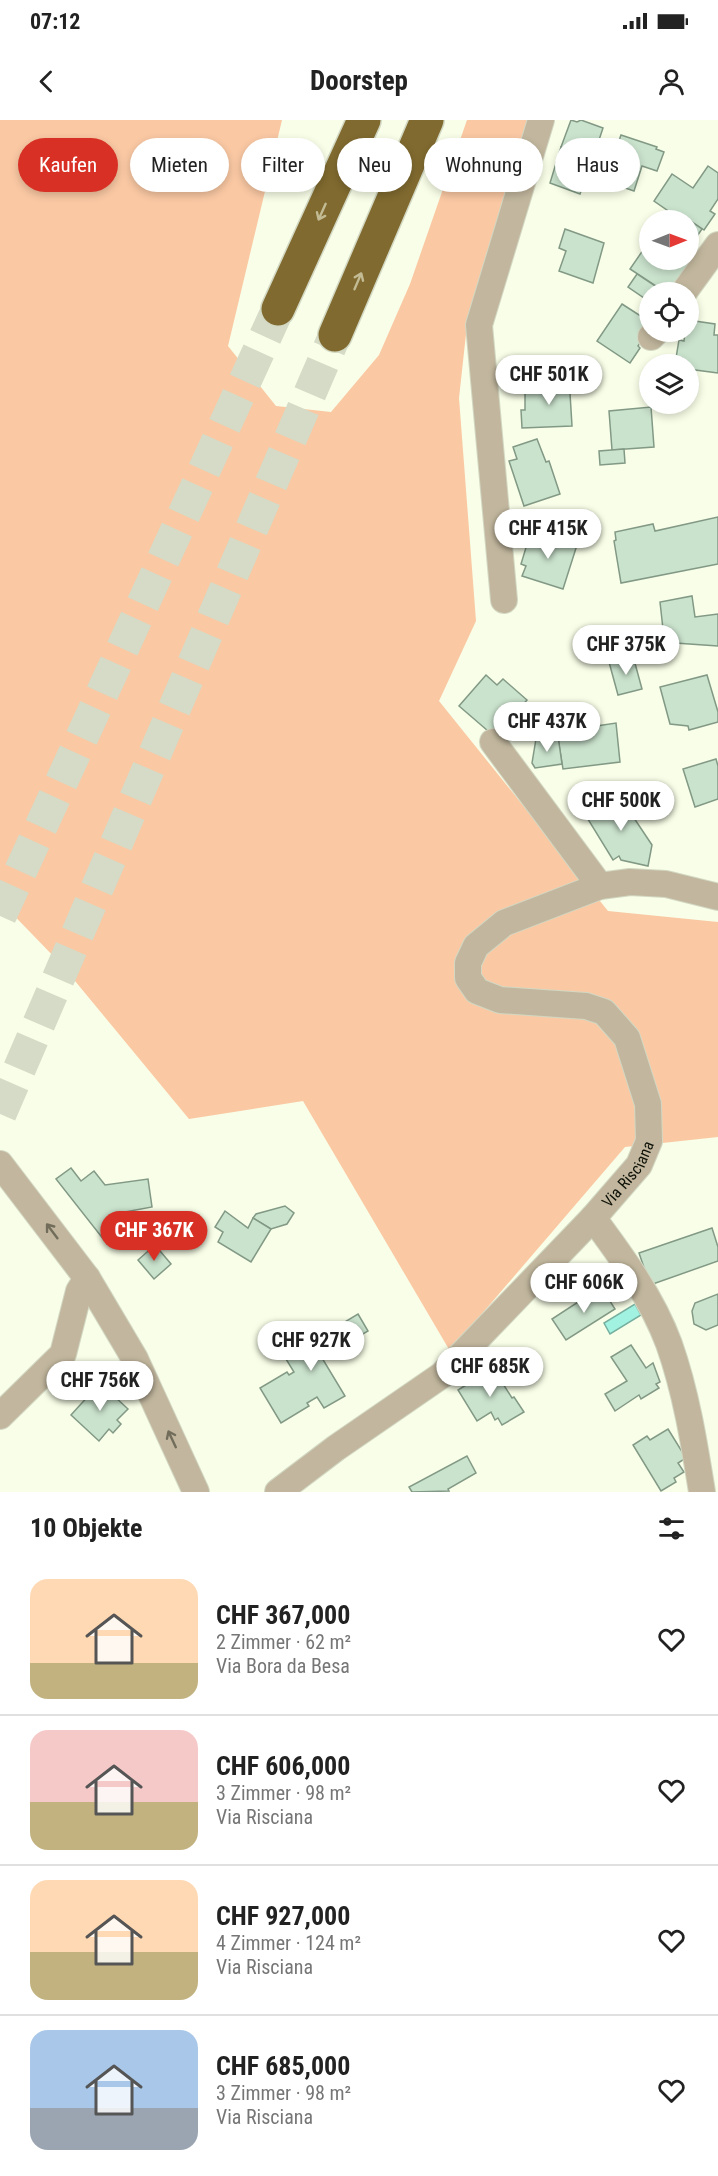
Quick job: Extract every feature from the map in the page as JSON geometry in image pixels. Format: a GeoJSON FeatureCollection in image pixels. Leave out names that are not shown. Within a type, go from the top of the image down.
{"type":"FeatureCollection","features":[{"type":"Feature","properties":{"kind":"highway"},"geometry":{"type":"LineString","coordinates":[[412,154],[427,120]]}},
{"type":"Feature","properties":{"kind":"highway"},"geometry":{"type":"LineString","coordinates":[[278,309],[362,128]]}},
{"type":"Feature","properties":{"kind":"highway"},"geometry":{"type":"LineString","coordinates":[[335,335],[396,192]]}},
{"type":"Feature","properties":{"kind":"street"},"geometry":{"type":"LineString","coordinates":[[412,144],[418,120]]}},
{"type":"Feature","properties":{"kind":"street"},"geometry":{"type":"LineString","coordinates":[[504,600],[479,325],[541,120]]}},
{"type":"Feature","properties":{"kind":"street"},"geometry":{"type":"LineString","coordinates":[[691,282],[718,245]]}},
{"type":"Feature","properties":{"kind":"street"},"geometry":{"type":"LineString","coordinates":[[493,742],[600,886]]}},
{"type":"Feature","properties":{"kind":"street","name":"Via Risciana"},"geometry":{"type":"LineString","coordinates":[[278,1492],[336,1448],[442,1375],[593,1218],[639,1165],[649,1141],[648,1104],[627,1038],[604,1012],[586,1006],[500,1000],[477,991],[468,978],[468,963],[476,946],[504,923],[600,886],[630,882],[666,884],[718,897]]}},
{"type":"Feature","properties":{"kind":"street"},"geometry":{"type":"LineString","coordinates":[[0,1164],[87,1278],[135,1359],[196,1492]]}},
{"type":"Feature","properties":{"kind":"street"},"geometry":{"type":"LineString","coordinates":[[593,1218],[625,1261],[649,1302],[668,1343],[683,1391],[702,1492]]}},
{"type":"Feature","properties":{"kind":"street"},"geometry":{"type":"LineString","coordinates":[[0,1416],[63,1354],[79,1291],[87,1278]]}},
{"type":"Feature","properties":{"kind":"shaded area"},"geometry":{"type":"Polygon","coordinates":[[[0,120],[282,120],[278,138],[241,138],[241,192],[265,192],[228,346],[276,406],[331,412],[379,355],[410,284],[442,192],[508,192],[467,325],[459,398],[476,621],[439,701],[608,911],[718,922],[718,1137],[625,1147],[450,1351],[303,1101],[189,1119],[61,964],[0,901],[0,120]]]}},
{"type":"Feature","properties":{"kind":"shaded area"},"geometry":{"type":"Polygon","coordinates":[[[467,120],[530,120],[524,138],[461,138],[467,120]]]}},
{"type":"Feature","properties":{"kind":"water"},"geometry":{"type":"Polygon","coordinates":[[[635,1304],[641,1315],[610,1334],[604,1323],[635,1304]]]}},
{"type":"Feature","properties":{"kind":"building"},"geometry":{"type":"Polygon","coordinates":[[[571,120],[577,122],[581,120],[603,128],[600,138],[564,138],[571,120]]]}},
{"type":"Feature","properties":{"kind":"building"},"geometry":{"type":"Polygon","coordinates":[[[640,141],[664,152],[657,171],[642,166],[640,172],[640,141]]]}},
{"type":"Feature","properties":{"kind":"building"},"geometry":{"type":"Polygon","coordinates":[[[708,166],[718,173],[718,199],[710,211],[715,214],[704,230],[699,227],[699,210],[667,210],[654,201],[672,174],[693,188],[708,166]]]}},
{"type":"Feature","properties":{"kind":"building"},"geometry":{"type":"Polygon","coordinates":[[[555,167],[555,185],[550,183],[555,167]]]}},
{"type":"Feature","properties":{"kind":"building"},"geometry":{"type":"Polygon","coordinates":[[[565,229],[604,243],[593,283],[559,271],[566,251],[559,248],[565,229]]]}},
{"type":"Feature","properties":{"kind":"building"},"geometry":{"type":"Polygon","coordinates":[[[639,256],[639,270],[689,270],[682,282],[650,282],[630,269],[639,256]]]}},
{"type":"Feature","properties":{"kind":"building"},"geometry":{"type":"Polygon","coordinates":[[[637,274],[649,282],[639,282],[639,294],[628,287],[637,274]]]}},
{"type":"Feature","properties":{"kind":"building"},"geometry":{"type":"Polygon","coordinates":[[[622,304],[639,315],[639,342],[641,342],[638,346],[640,348],[630,363],[597,341],[622,304]]]}},
{"type":"Feature","properties":{"kind":"building"},"geometry":{"type":"Polygon","coordinates":[[[699,322],[715,324],[714,335],[718,335],[718,373],[699,370],[699,354],[677,354],[679,342],[699,342],[699,322]]]}},
{"type":"Feature","properties":{"kind":"building"},"geometry":{"type":"Polygon","coordinates":[[[569,377],[572,426],[522,428],[521,410],[525,410],[525,393],[541,393],[541,387],[549,387],[549,378],[569,377]]]}},
{"type":"Feature","properties":{"kind":"building"},"geometry":{"type":"Polygon","coordinates":[[[639,408],[639,414],[652,414],[654,447],[612,450],[609,411],[639,408]]]}},
{"type":"Feature","properties":{"kind":"building"},"geometry":{"type":"Polygon","coordinates":[[[537,439],[546,462],[549,461],[560,494],[524,506],[509,461],[517,459],[513,447],[537,439]]]}},
{"type":"Feature","properties":{"kind":"building"},"geometry":{"type":"Polygon","coordinates":[[[624,449],[625,463],[600,465],[599,451],[624,449]]]}},
{"type":"Feature","properties":{"kind":"building"},"geometry":{"type":"Polygon","coordinates":[[[718,517],[718,564],[621,583],[614,541],[616,540],[615,532],[653,524],[655,531],[718,517]]]}},
{"type":"Feature","properties":{"kind":"building"},"geometry":{"type":"Polygon","coordinates":[[[531,531],[577,545],[563,589],[522,576],[526,566],[521,564],[531,531]]]}},
{"type":"Feature","properties":{"kind":"building"},"geometry":{"type":"Polygon","coordinates":[[[692,596],[695,617],[718,614],[718,646],[661,642],[663,629],[660,602],[692,596]]]}},
{"type":"Feature","properties":{"kind":"building"},"geometry":{"type":"Polygon","coordinates":[[[633,656],[642,689],[618,695],[609,662],[633,656]]]}},
{"type":"Feature","properties":{"kind":"building"},"geometry":{"type":"Polygon","coordinates":[[[486,675],[497,685],[503,679],[527,700],[518,710],[525,716],[502,743],[459,706],[486,675]]]}},
{"type":"Feature","properties":{"kind":"building"},"geometry":{"type":"Polygon","coordinates":[[[707,675],[718,712],[718,722],[689,730],[688,726],[670,724],[660,687],[707,675]]]}},
{"type":"Feature","properties":{"kind":"building"},"geometry":{"type":"Polygon","coordinates":[[[616,723],[620,762],[563,769],[557,732],[616,723]]]}},
{"type":"Feature","properties":{"kind":"building"},"geometry":{"type":"Polygon","coordinates":[[[558,736],[562,764],[535,768],[532,763],[536,739],[558,736]]]}},
{"type":"Feature","properties":{"kind":"building"},"geometry":{"type":"Polygon","coordinates":[[[716,759],[718,799],[695,807],[683,769],[716,759]]]}},
{"type":"Feature","properties":{"kind":"building"},"geometry":{"type":"Polygon","coordinates":[[[618,794],[652,845],[648,866],[621,860],[619,856],[613,860],[586,816],[618,794]]]}},
{"type":"Feature","properties":{"kind":"building"},"geometry":{"type":"Polygon","coordinates":[[[71,1168],[81,1181],[94,1171],[105,1185],[148,1179],[152,1207],[125,1212],[131,1218],[104,1240],[56,1179],[71,1168]]]}},
{"type":"Feature","properties":{"kind":"building"},"geometry":{"type":"Polygon","coordinates":[[[285,1206],[294,1213],[287,1224],[271,1229],[253,1218],[256,1214],[285,1206]]]}},
{"type":"Feature","properties":{"kind":"building"},"geometry":{"type":"Polygon","coordinates":[[[225,1211],[248,1228],[253,1218],[271,1229],[251,1262],[218,1242],[223,1232],[215,1227],[225,1211]]]}},
{"type":"Feature","properties":{"kind":"building"},"geometry":{"type":"Polygon","coordinates":[[[712,1228],[718,1247],[718,1261],[650,1285],[639,1253],[712,1228]]]}},
{"type":"Feature","properties":{"kind":"building"},"geometry":{"type":"Polygon","coordinates":[[[155,1245],[171,1264],[154,1279],[138,1260],[155,1245]]]}},
{"type":"Feature","properties":{"kind":"building"},"geometry":{"type":"Polygon","coordinates":[[[601,1287],[615,1309],[566,1340],[552,1319],[601,1287]]]}},
{"type":"Feature","properties":{"kind":"building"},"geometry":{"type":"Polygon","coordinates":[[[718,1294],[718,1325],[706,1330],[694,1324],[692,1311],[695,1303],[718,1294]]]}},
{"type":"Feature","properties":{"kind":"building"},"geometry":{"type":"Polygon","coordinates":[[[358,1314],[368,1331],[322,1358],[345,1396],[324,1408],[317,1397],[307,1403],[309,1406],[281,1423],[260,1388],[287,1372],[289,1375],[294,1372],[281,1351],[296,1342],[300,1349],[358,1314]]]}},
{"type":"Feature","properties":{"kind":"building"},"geometry":{"type":"Polygon","coordinates":[[[631,1345],[646,1368],[653,1363],[660,1382],[656,1384],[659,1388],[641,1399],[639,1395],[615,1411],[605,1394],[627,1381],[611,1357],[631,1345]]]}},
{"type":"Feature","properties":{"kind":"building"},"geometry":{"type":"Polygon","coordinates":[[[493,1368],[524,1412],[502,1425],[498,1418],[495,1420],[491,1412],[477,1421],[458,1390],[493,1368]]]}},
{"type":"Feature","properties":{"kind":"building"},"geometry":{"type":"Polygon","coordinates":[[[100,1383],[128,1409],[117,1420],[121,1424],[113,1433],[109,1429],[99,1441],[71,1415],[100,1383]]]}},
{"type":"Feature","properties":{"kind":"building"},"geometry":{"type":"Polygon","coordinates":[[[668,1429],[686,1458],[678,1463],[684,1472],[674,1478],[676,1482],[661,1491],[633,1445],[647,1436],[650,1440],[668,1429]]]}},
{"type":"Feature","properties":{"kind":"building"},"geometry":{"type":"Polygon","coordinates":[[[467,1456],[476,1473],[448,1489],[449,1491],[412,1492],[409,1487],[467,1456]]]}},
{"type":"Feature","properties":{"kind":"tunnel"},"geometry":{"type":"LineString","coordinates":[[0,916],[278,309]]}},
{"type":"Feature","properties":{"kind":"tunnel"},"geometry":{"type":"LineString","coordinates":[[0,1114],[335,335]]}}]}
